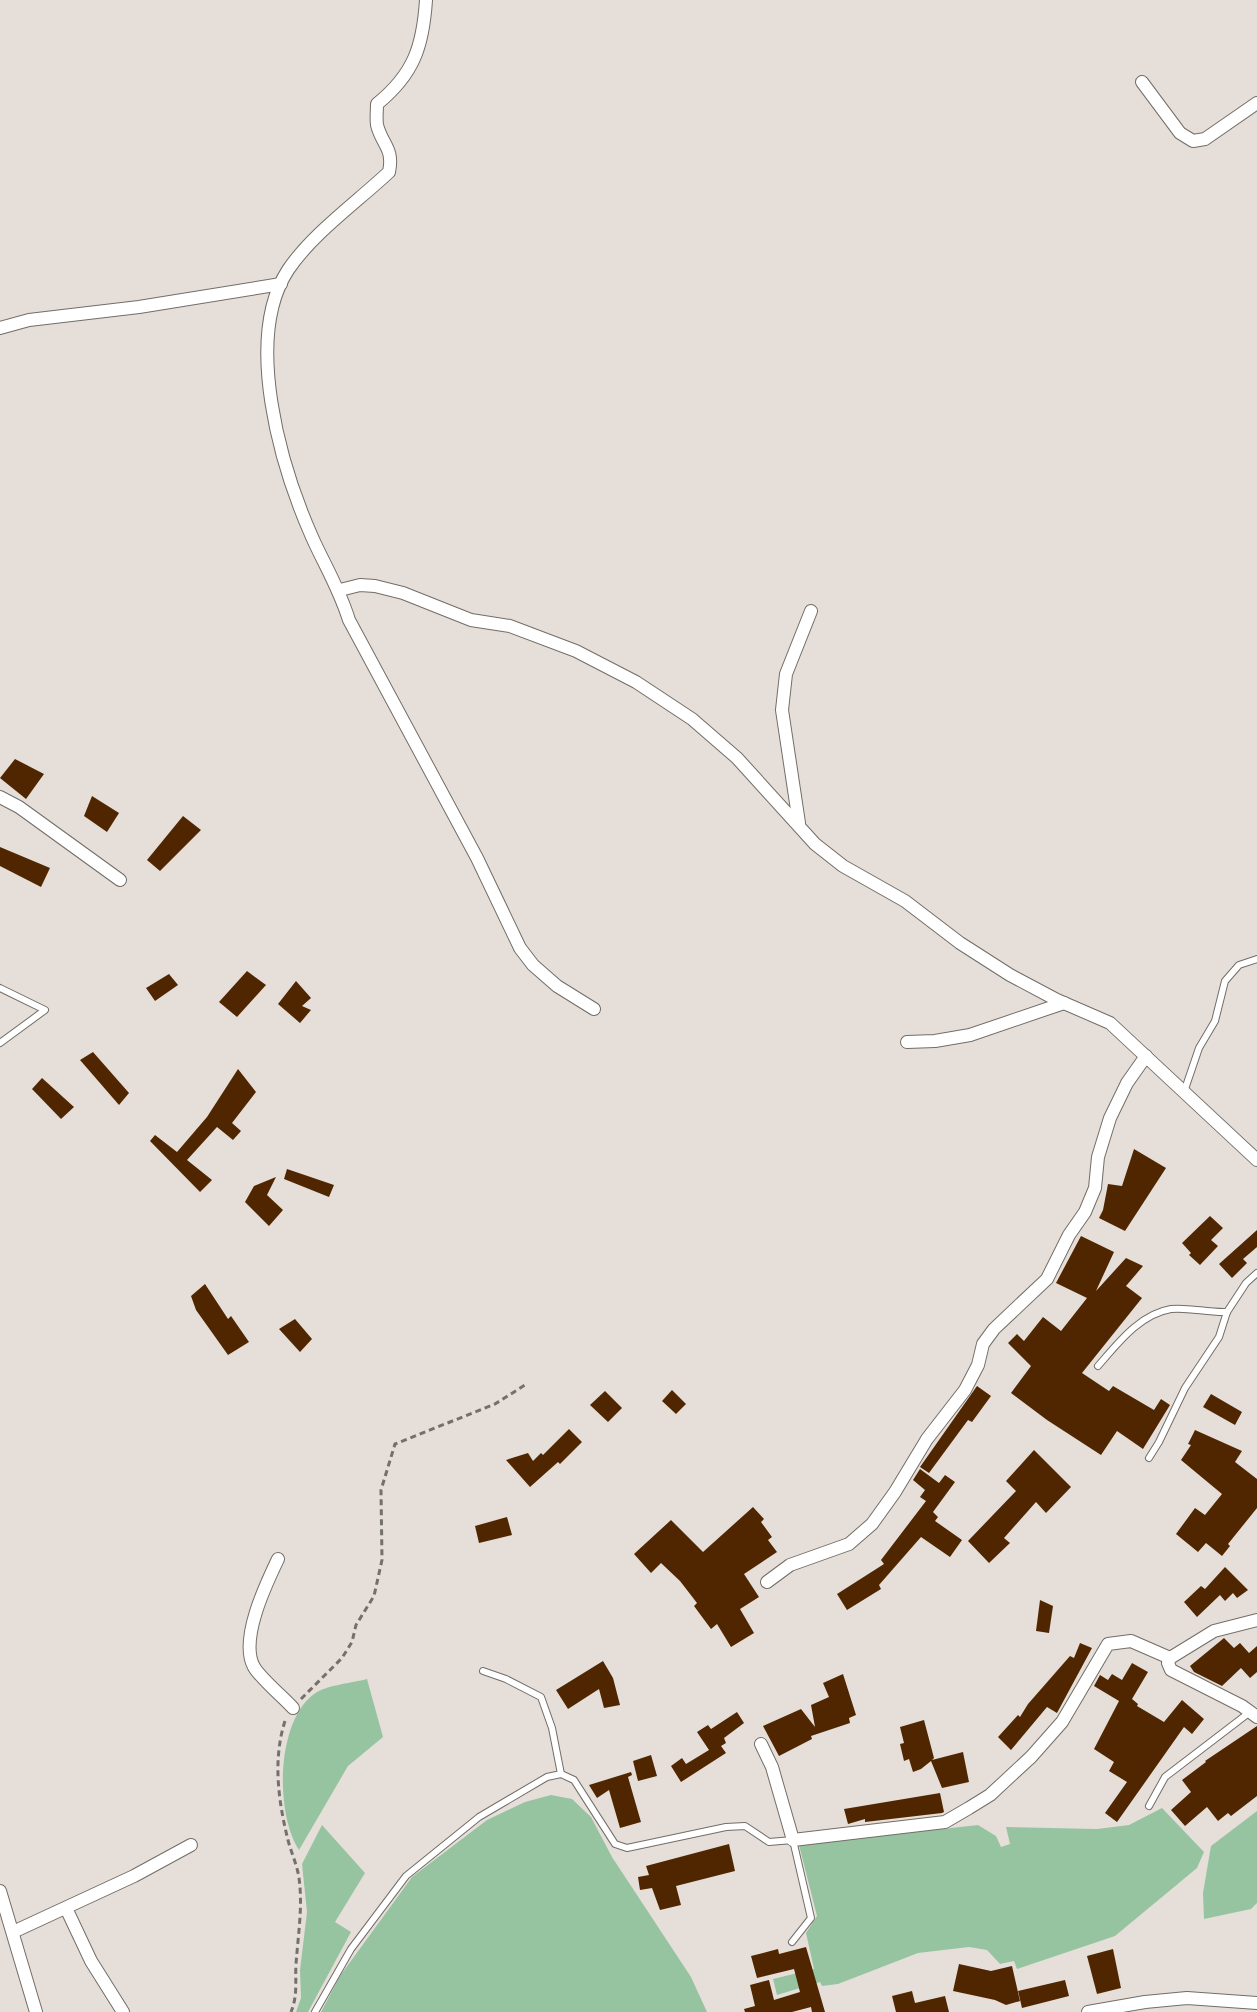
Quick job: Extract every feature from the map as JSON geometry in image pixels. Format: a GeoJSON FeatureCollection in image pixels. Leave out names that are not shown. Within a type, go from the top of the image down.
{"type":"FeatureCollection","features":[{"type":"Feature","properties":{"kind":"street"},"geometry":{"type":"LineString","coordinates":[[426,0],[423,33],[413,64],[395,90],[377,104],[376,123],[392,160],[389,172],[303,250],[281,284],[268,330],[268,381],[280,447],[312,536],[340,590],[349,620],[477,858],[520,948],[533,965],[557,986],[594,1009]]}},
{"type":"Feature","properties":{"kind":"street"},"geometry":{"type":"LineString","coordinates":[[1142,82],[1180,133],[1193,141],[1205,139],[1257,103]]}},
{"type":"Feature","properties":{"kind":"street"},"geometry":{"type":"LineString","coordinates":[[0,328],[29,320],[139,307],[281,284]]}},
{"type":"Feature","properties":{"kind":"street"},"geometry":{"type":"LineString","coordinates":[[340,590],[360,585],[403,593],[471,620],[510,626],[576,651],[636,682],[692,719],[737,758],[815,844],[843,866],[905,901],[960,943],[1010,975],[1110,1023],[1257,1160]]}},
{"type":"Feature","properties":{"kind":"street"},"geometry":{"type":"LineString","coordinates":[[799,823],[782,710],[786,674],[811,611]]}},
{"type":"Feature","properties":{"kind":"street"},"geometry":{"type":"LineString","coordinates":[[0,797],[19,807],[120,880]]}},
{"type":"Feature","properties":{"kind":"street"},"geometry":{"type":"LineString","coordinates":[[907,1042],[970,1035],[1064,1003]]}},
{"type":"Feature","properties":{"kind":"street"},"geometry":{"type":"LineString","coordinates":[[767,1582],[790,1565],[849,1544],[872,1524],[927,1439],[965,1390],[978,1365],[983,1344],[994,1329],[1047,1279],[1095,1188],[1098,1157],[1110,1118],[1127,1083],[1146,1056]]}},
{"type":"Feature","properties":{"kind":"street"},"geometry":{"type":"LineString","coordinates":[[278,1559],[264,1589],[252,1629],[250,1655],[255,1669],[293,1708]]}},
{"type":"Feature","properties":{"kind":"street"},"geometry":{"type":"LineString","coordinates":[[1253,1715],[1171,1670],[1168,1663],[1170,1658],[1214,1631],[1257,1620]]}},
{"type":"Feature","properties":{"kind":"street"},"geometry":{"type":"LineString","coordinates":[[761,1744],[772,1767],[793,1840],[945,1822],[990,1795],[1031,1757],[1062,1722],[1108,1644],[1131,1641],[1170,1658]]}},
{"type":"Feature","properties":{"kind":"street"},"geometry":{"type":"LineString","coordinates":[[13,1932],[134,1876],[191,1845]]}},
{"type":"Feature","properties":{"kind":"street"},"geometry":{"type":"LineString","coordinates":[[0,1891],[36,2012]]}},
{"type":"Feature","properties":{"kind":"street"},"geometry":{"type":"LineString","coordinates":[[66,1908],[91,1961],[123,2012]]}},
{"type":"Feature","properties":{"kind":"street"},"geometry":{"type":"LineString","coordinates":[[1088,2012],[1187,1998],[1257,2003]]}},
{"type":"Feature","properties":{"kind":"lane"},"geometry":{"type":"LineString","coordinates":[[1184,1092],[1199,1048],[1215,1021],[1225,981],[1239,965],[1257,959]]}},
{"type":"Feature","properties":{"kind":"lane"},"geometry":{"type":"LineString","coordinates":[[0,988],[45,1010],[0,1043]]}},
{"type":"Feature","properties":{"kind":"lane"},"geometry":{"type":"LineString","coordinates":[[1149,1458],[1185,1388],[1219,1337],[1227,1312],[1246,1283],[1257,1273]]}},
{"type":"Feature","properties":{"kind":"lane"},"geometry":{"type":"LineString","coordinates":[[1098,1366],[1127,1333],[1157,1313],[1172,1309],[1227,1312]]}},
{"type":"Feature","properties":{"kind":"lane"},"geometry":{"type":"LineString","coordinates":[[483,1671],[541,1697],[552,1728],[561,1774]]}},
{"type":"Feature","properties":{"kind":"lane"},"geometry":{"type":"LineString","coordinates":[[1149,1806],[1165,1777],[1253,1715]]}},
{"type":"Feature","properties":{"kind":"lane"},"geometry":{"type":"LineString","coordinates":[[315,2012],[351,1949],[406,1876],[479,1817],[547,1777],[561,1774],[574,1780],[615,1844],[627,1848],[726,1827],[745,1826],[769,1842],[793,1840],[811,1918],[792,1942]]}},
{"type":"Feature","properties":{"kind":"path"},"geometry":{"type":"LineString","coordinates":[[291,2012],[297,1998],[299,1877],[287,1837],[278,1785],[279,1740],[287,1713],[342,1658],[352,1642],[356,1625],[374,1596],[382,1560],[381,1490],[395,1444],[495,1404],[525,1385]]}},
{"type":"Feature","properties":{"kind":"green space"},"geometry":{"type":"Polygon","coordinates":[[[367,1679],[383,1737],[348,1766],[299,1850],[291,1834],[283,1792],[286,1746],[292,1725],[301,1707],[314,1694],[332,1686],[367,1679]]]}},
{"type":"Feature","properties":{"kind":"green space"},"geometry":{"type":"Polygon","coordinates":[[[551,1795],[572,1799],[591,1817],[612,1857],[691,1977],[707,2012],[321,2012],[340,1976],[412,1877],[487,1820],[525,1802],[551,1795]]]}},
{"type":"Feature","properties":{"kind":"green space"},"geometry":{"type":"Polygon","coordinates":[[[1162,1808],[1204,1852],[1197,1868],[1115,1936],[1017,1969],[1014,1961],[1000,1964],[987,1950],[969,1947],[918,1953],[838,1984],[822,1986],[820,1982],[777,1995],[773,1979],[814,1969],[806,1933],[817,1916],[799,1845],[978,1825],[996,1836],[1001,1847],[1010,1844],[1006,1827],[1097,1829],[1129,1825],[1162,1808]]]}},
{"type":"Feature","properties":{"kind":"green space"},"geometry":{"type":"Polygon","coordinates":[[[1257,1811],[1257,1903],[1251,1909],[1204,1919],[1203,1893],[1211,1846],[1257,1811]]]}},
{"type":"Feature","properties":{"kind":"green space"},"geometry":{"type":"Polygon","coordinates":[[[322,1825],[365,1873],[335,1922],[351,1932],[308,2012],[296,2012],[301,1998],[300,1970],[307,1912],[302,1864],[322,1825]]]}},
{"type":"Feature","properties":{"kind":"building"},"geometry":{"type":"Polygon","coordinates":[[[15,759],[44,774],[26,799],[0,778],[15,759]]]}},
{"type":"Feature","properties":{"kind":"building"},"geometry":{"type":"Polygon","coordinates":[[[92,796],[119,813],[107,832],[84,816],[92,796]]]}},
{"type":"Feature","properties":{"kind":"building"},"geometry":{"type":"Polygon","coordinates":[[[183,816],[201,830],[160,871],[147,860],[183,816]]]}},
{"type":"Feature","properties":{"kind":"building"},"geometry":{"type":"Polygon","coordinates":[[[0,847],[50,868],[41,887],[0,866],[0,847]]]}},
{"type":"Feature","properties":{"kind":"building"},"geometry":{"type":"Polygon","coordinates":[[[247,971],[266,985],[237,1017],[219,1002],[247,971]]]}},
{"type":"Feature","properties":{"kind":"building"},"geometry":{"type":"Polygon","coordinates":[[[169,974],[178,985],[155,1001],[146,988],[169,974]]]}},
{"type":"Feature","properties":{"kind":"building"},"geometry":{"type":"Polygon","coordinates":[[[296,981],[311,998],[302,1006],[311,1010],[300,1023],[278,1004],[296,981]]]}},
{"type":"Feature","properties":{"kind":"building"},"geometry":{"type":"Polygon","coordinates":[[[93,1052],[129,1093],[119,1105],[80,1060],[93,1052]]]}},
{"type":"Feature","properties":{"kind":"building"},"geometry":{"type":"Polygon","coordinates":[[[238,1069],[256,1092],[232,1123],[241,1131],[233,1140],[217,1127],[187,1160],[212,1180],[200,1192],[150,1141],[155,1135],[177,1152],[207,1117],[238,1069]]]}},
{"type":"Feature","properties":{"kind":"building"},"geometry":{"type":"Polygon","coordinates":[[[42,1078],[74,1107],[61,1119],[32,1089],[42,1078]]]}},
{"type":"Feature","properties":{"kind":"building"},"geometry":{"type":"Polygon","coordinates":[[[1134,1149],[1166,1168],[1125,1231],[1099,1218],[1108,1184],[1122,1186],[1134,1149]]]}},
{"type":"Feature","properties":{"kind":"building"},"geometry":{"type":"Polygon","coordinates":[[[287,1169],[334,1185],[329,1197],[284,1179],[287,1169]]]}},
{"type":"Feature","properties":{"kind":"building"},"geometry":{"type":"Polygon","coordinates":[[[276,1177],[267,1195],[283,1210],[269,1226],[245,1202],[254,1186],[276,1177]]]}},
{"type":"Feature","properties":{"kind":"building"},"geometry":{"type":"Polygon","coordinates":[[[1210,1216],[1223,1228],[1211,1240],[1218,1246],[1200,1265],[1182,1243],[1210,1216]]]}},
{"type":"Feature","properties":{"kind":"building"},"geometry":{"type":"Polygon","coordinates":[[[1257,1230],[1257,1247],[1243,1259],[1247,1263],[1232,1278],[1219,1264],[1257,1230]]]}},
{"type":"Feature","properties":{"kind":"building"},"geometry":{"type":"Polygon","coordinates":[[[1081,1236],[1114,1252],[1096,1291],[1126,1258],[1143,1266],[1126,1286],[1142,1298],[1082,1373],[1109,1391],[1113,1386],[1154,1410],[1161,1399],[1170,1405],[1143,1449],[1117,1431],[1101,1455],[1011,1393],[1031,1366],[1008,1343],[1017,1334],[1024,1341],[1043,1317],[1061,1331],[1087,1298],[1056,1283],[1081,1236]]]}},
{"type":"Feature","properties":{"kind":"building"},"geometry":{"type":"Polygon","coordinates":[[[205,1284],[228,1319],[231,1316],[249,1342],[228,1355],[196,1310],[191,1296],[205,1284]]]}},
{"type":"Feature","properties":{"kind":"building"},"geometry":{"type":"Polygon","coordinates":[[[295,1319],[312,1339],[300,1352],[279,1329],[295,1319]]]}},
{"type":"Feature","properties":{"kind":"building"},"geometry":{"type":"Polygon","coordinates":[[[977,1386],[991,1396],[972,1422],[968,1420],[929,1473],[920,1467],[977,1386]]]}},
{"type":"Feature","properties":{"kind":"building"},"geometry":{"type":"Polygon","coordinates":[[[672,1390],[686,1404],[676,1414],[662,1401],[672,1390]]]}},
{"type":"Feature","properties":{"kind":"building"},"geometry":{"type":"Polygon","coordinates":[[[605,1391],[622,1408],[608,1422],[590,1405],[605,1391]]]}},
{"type":"Feature","properties":{"kind":"building"},"geometry":{"type":"Polygon","coordinates":[[[1211,1394],[1242,1412],[1235,1425],[1203,1407],[1211,1394]]]}},
{"type":"Feature","properties":{"kind":"building"},"geometry":{"type":"Polygon","coordinates":[[[569,1429],[582,1442],[530,1487],[506,1460],[528,1453],[533,1461],[569,1429]]]}},
{"type":"Feature","properties":{"kind":"building"},"geometry":{"type":"Polygon","coordinates":[[[1195,1430],[1242,1451],[1235,1462],[1257,1479],[1257,1508],[1222,1556],[1206,1543],[1198,1552],[1176,1534],[1195,1508],[1205,1515],[1222,1494],[1181,1460],[1191,1445],[1188,1444],[1195,1430]]]}},
{"type":"Feature","properties":{"kind":"building"},"geometry":{"type":"Polygon","coordinates":[[[1034,1450],[1071,1487],[1046,1513],[1036,1502],[1004,1538],[1010,1543],[989,1563],[968,1541],[1016,1491],[1006,1481],[1034,1450]]]}},
{"type":"Feature","properties":{"kind":"building"},"geometry":{"type":"Polygon","coordinates":[[[920,1469],[939,1483],[945,1475],[955,1482],[933,1512],[938,1517],[935,1521],[962,1540],[950,1557],[921,1537],[879,1585],[881,1589],[847,1610],[837,1594],[884,1564],[881,1560],[926,1501],[920,1497],[925,1490],[913,1480],[920,1469]]]}},
{"type":"Feature","properties":{"kind":"building"},"geometry":{"type":"Polygon","coordinates":[[[753,1507],[764,1519],[761,1522],[772,1537],[768,1540],[777,1552],[744,1574],[759,1597],[740,1609],[754,1633],[731,1647],[717,1624],[711,1629],[680,1581],[661,1563],[651,1573],[634,1554],[671,1520],[703,1552],[753,1507]]]}},
{"type":"Feature","properties":{"kind":"building"},"geometry":{"type":"Polygon","coordinates":[[[507,1517],[512,1535],[479,1543],[475,1526],[507,1517]]]}},
{"type":"Feature","properties":{"kind":"building"},"geometry":{"type":"Polygon","coordinates":[[[1225,1567],[1248,1590],[1237,1598],[1233,1593],[1225,1601],[1220,1595],[1197,1617],[1184,1602],[1201,1586],[1205,1589],[1225,1567]]]}},
{"type":"Feature","properties":{"kind":"building"},"geometry":{"type":"Polygon","coordinates":[[[1040,1600],[1053,1606],[1049,1633],[1036,1631],[1040,1600]]]}},
{"type":"Feature","properties":{"kind":"building"},"geometry":{"type":"Polygon","coordinates":[[[1224,1638],[1234,1648],[1240,1643],[1249,1653],[1257,1646],[1257,1672],[1250,1678],[1241,1668],[1222,1686],[1194,1672],[1190,1666],[1224,1638]]]}},
{"type":"Feature","properties":{"kind":"building"},"geometry":{"type":"Polygon","coordinates":[[[1080,1643],[1092,1648],[1057,1713],[1047,1707],[1011,1750],[998,1737],[1018,1715],[1020,1717],[1070,1656],[1074,1658],[1080,1643]]]}},
{"type":"Feature","properties":{"kind":"building"},"geometry":{"type":"Polygon","coordinates":[[[603,1661],[613,1678],[620,1705],[604,1708],[599,1689],[568,1709],[556,1690],[603,1661]]]}},
{"type":"Feature","properties":{"kind":"building"},"geometry":{"type":"Polygon","coordinates":[[[1132,1663],[1148,1672],[1132,1699],[1137,1706],[1164,1722],[1182,1700],[1204,1719],[1192,1734],[1184,1727],[1117,1822],[1105,1813],[1127,1782],[1109,1771],[1114,1762],[1094,1749],[1119,1701],[1094,1686],[1100,1675],[1108,1680],[1112,1674],[1122,1680],[1132,1663]]]}},
{"type":"Feature","properties":{"kind":"building"},"geometry":{"type":"Polygon","coordinates":[[[843,1674],[856,1715],[849,1718],[850,1723],[811,1736],[812,1739],[779,1756],[763,1726],[801,1709],[815,1727],[811,1705],[829,1697],[823,1683],[843,1674]]]}},
{"type":"Feature","properties":{"kind":"building"},"geometry":{"type":"Polygon","coordinates":[[[737,1712],[744,1723],[724,1738],[726,1743],[721,1746],[726,1753],[681,1782],[671,1766],[682,1758],[686,1764],[709,1750],[697,1732],[708,1725],[711,1729],[737,1712]]]}},
{"type":"Feature","properties":{"kind":"building"},"geometry":{"type":"Polygon","coordinates":[[[924,1720],[932,1760],[963,1752],[969,1782],[942,1788],[931,1761],[913,1772],[909,1759],[904,1761],[900,1727],[924,1720]]]}},
{"type":"Feature","properties":{"kind":"building"},"geometry":{"type":"Polygon","coordinates":[[[1257,1726],[1257,1796],[1231,1816],[1228,1813],[1218,1821],[1207,1807],[1185,1826],[1171,1810],[1191,1792],[1182,1780],[1257,1726]]]}},
{"type":"Feature","properties":{"kind":"building"},"geometry":{"type":"Polygon","coordinates":[[[651,1755],[657,1776],[638,1781],[633,1761],[651,1755]]]}},
{"type":"Feature","properties":{"kind":"building"},"geometry":{"type":"Polygon","coordinates":[[[631,1772],[632,1775],[628,1777],[641,1822],[620,1828],[609,1790],[597,1798],[589,1785],[631,1772]]]}},
{"type":"Feature","properties":{"kind":"building"},"geometry":{"type":"Polygon","coordinates":[[[940,1793],[942,1813],[865,1822],[865,1819],[848,1824],[844,1809],[940,1793]]]}},
{"type":"Feature","properties":{"kind":"building"},"geometry":{"type":"Polygon","coordinates":[[[729,1844],[735,1871],[676,1886],[681,1905],[660,1910],[652,1888],[640,1890],[638,1877],[649,1875],[646,1866],[729,1844]]]}},
{"type":"Feature","properties":{"kind":"building"},"geometry":{"type":"Polygon","coordinates":[[[806,1947],[825,2012],[812,2012],[811,2007],[792,2012],[745,2012],[744,2009],[755,2006],[750,1985],[769,1980],[774,2000],[800,1992],[794,1969],[757,1978],[751,1956],[778,1949],[779,1954],[806,1947]]]}},
{"type":"Feature","properties":{"kind":"building"},"geometry":{"type":"Polygon","coordinates":[[[1113,1949],[1121,1988],[1097,1994],[1087,1956],[1113,1949]]]}},
{"type":"Feature","properties":{"kind":"building"},"geometry":{"type":"Polygon","coordinates":[[[959,1964],[991,1971],[1012,1966],[1020,2001],[1006,2005],[953,1991],[959,1964]]]}},
{"type":"Feature","properties":{"kind":"building"},"geometry":{"type":"Polygon","coordinates":[[[1065,1980],[1069,1996],[1022,2008],[1018,1991],[1065,1980]]]}},
{"type":"Feature","properties":{"kind":"building"},"geometry":{"type":"Polygon","coordinates":[[[912,1991],[915,2003],[945,1996],[949,2012],[896,2012],[892,1996],[912,1991]]]}}]}
